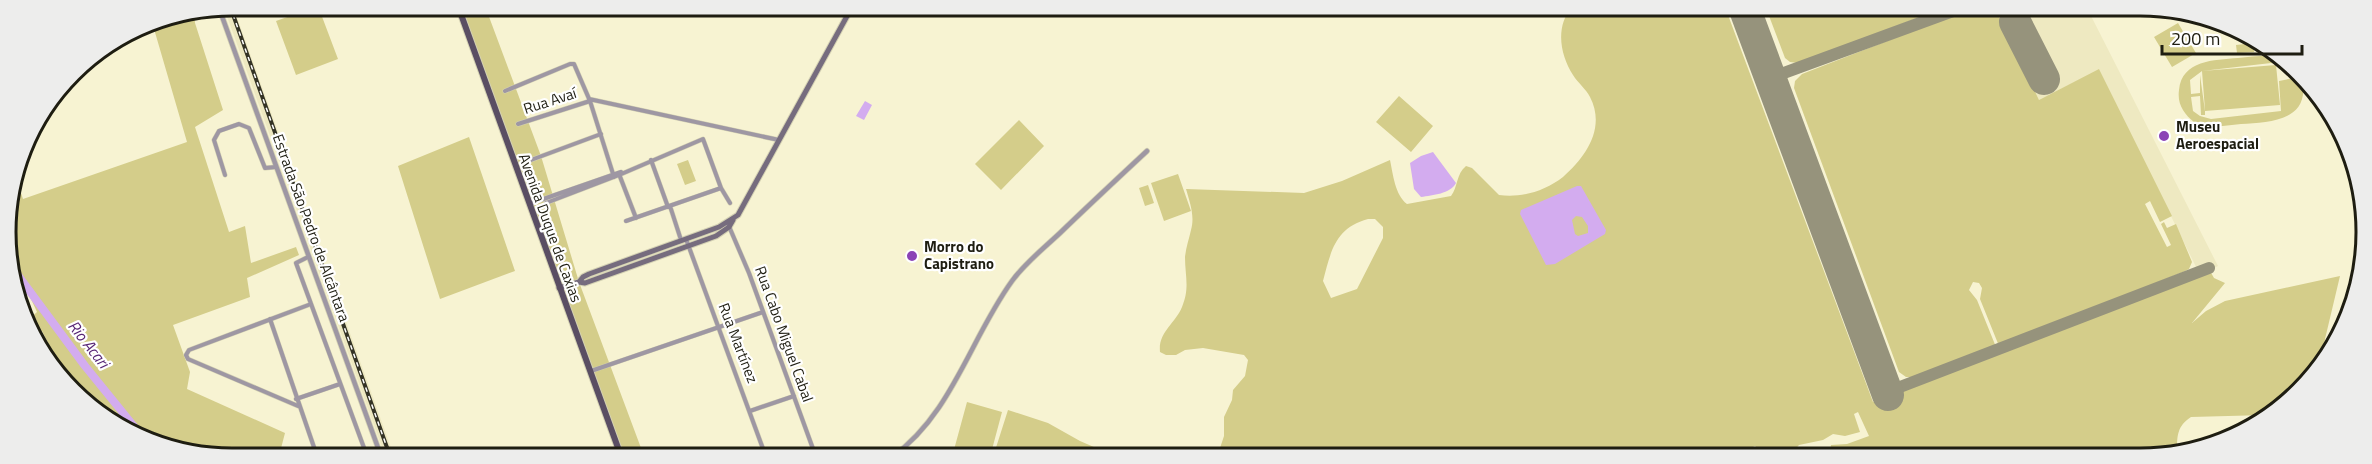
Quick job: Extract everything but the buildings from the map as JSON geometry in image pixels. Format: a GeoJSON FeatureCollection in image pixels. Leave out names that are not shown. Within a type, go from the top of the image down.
{"type":"FeatureCollection","features":[{"type":"Feature","properties":{"kind":"main road","name":"Avenida Duque de Caxias"},"geometry":{"type":"LineString","coordinates":[[462,16],[618,448]]}},
{"type":"Feature","properties":{"kind":"main road"},"geometry":{"type":"LineString","coordinates":[[559,288],[579,282],[585,283],[716,236],[736,217],[847,16]]}},
{"type":"Feature","properties":{"kind":"main road"},"geometry":{"type":"LineString","coordinates":[[579,282],[589,274],[728,224]]}},
{"type":"Feature","properties":{"kind":"street","name":"Estrada São Pedro de Alcântara"},"geometry":{"type":"LineString","coordinates":[[222,17],[378,448]]}},
{"type":"Feature","properties":{"kind":"street"},"geometry":{"type":"LineString","coordinates":[[505,91],[570,64],[577,67],[601,134],[636,218]]}},
{"type":"Feature","properties":{"kind":"street"},"geometry":{"type":"LineString","coordinates":[[589,100],[779,140]]}},
{"type":"Feature","properties":{"kind":"street","name":"Rua Avaí"},"geometry":{"type":"LineString","coordinates":[[519,124],[589,100]]}},
{"type":"Feature","properties":{"kind":"street"},"geometry":{"type":"LineString","coordinates":[[225,175],[214,140],[219,131],[240,124],[249,128],[266,168],[276,167]]}},
{"type":"Feature","properties":{"kind":"street"},"geometry":{"type":"LineString","coordinates":[[531,160],[601,134]]}},
{"type":"Feature","properties":{"kind":"street"},"geometry":{"type":"LineString","coordinates":[[528,204],[588,185],[703,139],[721,188],[730,203]]}},
{"type":"Feature","properties":{"kind":"street"},"geometry":{"type":"LineString","coordinates":[[902,448],[920,432],[942,404],[1012,280],[1147,151]]}},
{"type":"Feature","properties":{"kind":"street","name":"Rua Martínez"},"geometry":{"type":"LineString","coordinates":[[651,160],[669,207],[688,246],[763,448]]}},
{"type":"Feature","properties":{"kind":"street"},"geometry":{"type":"LineString","coordinates":[[626,221],[721,188]]}},
{"type":"Feature","properties":{"kind":"street","name":"Rua Cabo Miguel Cabal"},"geometry":{"type":"LineString","coordinates":[[728,224],[813,448]]}},
{"type":"Feature","properties":{"kind":"street"},"geometry":{"type":"LineString","coordinates":[[308,257],[296,263],[364,448]]}},
{"type":"Feature","properties":{"kind":"street"},"geometry":{"type":"LineString","coordinates":[[298,406],[186,358],[189,350],[311,304]]}},
{"type":"Feature","properties":{"kind":"street"},"geometry":{"type":"LineString","coordinates":[[590,371],[763,312]]}},
{"type":"Feature","properties":{"kind":"street"},"geometry":{"type":"LineString","coordinates":[[270,319],[314,448]]}},
{"type":"Feature","properties":{"kind":"street"},"geometry":{"type":"LineString","coordinates":[[296,399],[340,384]]}},
{"type":"Feature","properties":{"kind":"street"},"geometry":{"type":"LineString","coordinates":[[750,411],[794,396]]}},
{"type":"Feature","properties":{"kind":"shaded area"},"geometry":{"type":"Polygon","coordinates":[[[227,16],[237,16],[391,448],[382,448],[227,16]]]}},
{"type":"Feature","properties":{"kind":"shaded area"},"geometry":{"type":"Polygon","coordinates":[[[290,16],[322,16],[338,59],[296,75],[276,21],[290,16]]]}},
{"type":"Feature","properties":{"kind":"shaded area"},"geometry":{"type":"Polygon","coordinates":[[[463,16],[489,16],[541,156],[579,282],[641,448],[616,448],[463,16]]]}},
{"type":"Feature","properties":{"kind":"shaded area"},"geometry":{"type":"Polygon","coordinates":[[[1566,16],[1728,16],[1873,402],[2210,271],[2214,278],[2225,283],[2192,323],[2206,311],[2225,301],[2340,276],[2325,344],[2302,374],[2282,394],[2254,415],[2191,417],[2183,424],[2177,444],[2168,446],[2140,448],[1830,448],[1831,445],[1847,444],[1869,436],[1858,412],[1854,414],[1860,432],[1845,436],[1833,434],[1823,440],[1799,445],[1796,448],[1757,448],[1755,446],[1751,448],[1220,448],[1224,436],[1224,417],[1232,400],[1233,390],[1245,376],[1248,360],[1244,355],[1203,348],[1185,350],[1176,355],[1166,355],[1160,352],[1162,339],[1179,313],[1186,294],[1185,257],[1192,225],[1192,210],[1186,189],[1304,193],[1342,181],[1390,160],[1397,190],[1407,204],[1451,196],[1460,173],[1466,166],[1472,168],[1499,195],[1525,194],[1549,186],[1563,177],[1586,151],[1595,131],[1596,120],[1590,97],[1573,75],[1565,59],[1561,41],[1563,23],[1566,16]],[[1368,219],[1348,228],[1341,235],[1332,251],[1323,281],[1331,298],[1357,289],[1383,238],[1383,227],[1375,219],[1368,219]]]}},
{"type":"Feature","properties":{"kind":"shaded area"},"geometry":{"type":"Polygon","coordinates":[[[1769,16],[1923,16],[1798,63],[1790,62],[1785,58],[1769,16]]]}},
{"type":"Feature","properties":{"kind":"shaded area"},"geometry":{"type":"Polygon","coordinates":[[[1951,16],[1999,16],[2039,100],[2099,69],[2172,216],[2160,222],[2150,201],[2145,204],[2167,247],[2171,245],[2161,224],[2164,222],[2167,228],[2176,224],[2192,262],[2189,269],[1999,346],[1980,299],[1982,288],[1979,283],[1973,282],[1969,290],[1977,300],[1996,347],[1915,377],[1906,377],[1899,372],[1794,88],[1795,81],[1802,74],[1951,16]]]}},
{"type":"Feature","properties":{"kind":"shaded area"},"geometry":{"type":"Polygon","coordinates":[[[1999,16],[2091,16],[2218,266],[2200,275],[2099,70],[2039,100],[1999,16]]]}},
{"type":"Feature","properties":{"kind":"shaded area"},"geometry":{"type":"Polygon","coordinates":[[[195,20],[223,110],[195,127],[229,232],[245,226],[251,263],[296,247],[299,255],[247,278],[250,297],[173,325],[190,372],[187,389],[285,433],[281,448],[204,446],[163,436],[124,419],[90,394],[61,363],[41,331],[34,315],[37,312],[22,280],[16,232],[21,192],[23,199],[187,142],[155,31],[195,20]]]}},
{"type":"Feature","properties":{"kind":"shaded area"},"geometry":{"type":"Polygon","coordinates":[[[2178,23],[2196,53],[2172,67],[2154,37],[2178,23]]]}},
{"type":"Feature","properties":{"kind":"shaded area"},"geometry":{"type":"Polygon","coordinates":[[[2246,44],[2254,49],[2254,52],[2237,53],[2236,45],[2246,44]]]}},
{"type":"Feature","properties":{"kind":"shaded area"},"geometry":{"type":"Polygon","coordinates":[[[2264,56],[2275,64],[2202,71],[2190,80],[2191,94],[2200,93],[2200,75],[2205,115],[2201,115],[2200,96],[2191,97],[2193,111],[2200,116],[2211,119],[2281,111],[2279,81],[2291,79],[2303,91],[2300,103],[2294,111],[2286,116],[2264,122],[2194,129],[2194,122],[2184,112],[2179,100],[2181,80],[2186,73],[2193,67],[2210,61],[2264,56]]]}},
{"type":"Feature","properties":{"kind":"shaded area"},"geometry":{"type":"Polygon","coordinates":[[[2276,65],[2280,105],[2205,111],[2202,71],[2276,65]]]}},
{"type":"Feature","properties":{"kind":"shaded area"},"geometry":{"type":"Polygon","coordinates":[[[1399,96],[1433,126],[1411,152],[1376,122],[1399,96]]]}},
{"type":"Feature","properties":{"kind":"shaded area"},"geometry":{"type":"Polygon","coordinates":[[[865,101],[872,105],[864,120],[856,116],[865,101]]]}},
{"type":"Feature","properties":{"kind":"shaded area"},"geometry":{"type":"Polygon","coordinates":[[[1019,120],[1044,146],[1001,190],[975,164],[1019,120]]]}},
{"type":"Feature","properties":{"kind":"shaded area"},"geometry":{"type":"Polygon","coordinates":[[[469,137],[515,271],[440,299],[398,166],[469,137]]]}},
{"type":"Feature","properties":{"kind":"shaded area"},"geometry":{"type":"Polygon","coordinates":[[[1433,152],[1456,183],[1445,192],[1421,197],[1414,189],[1410,163],[1433,152]]]}},
{"type":"Feature","properties":{"kind":"shaded area"},"geometry":{"type":"Polygon","coordinates":[[[688,160],[696,181],[685,185],[677,164],[688,160]]]}},
{"type":"Feature","properties":{"kind":"shaded area"},"geometry":{"type":"Polygon","coordinates":[[[1178,174],[1191,211],[1164,221],[1151,183],[1178,174]]]}},
{"type":"Feature","properties":{"kind":"shaded area"},"geometry":{"type":"Polygon","coordinates":[[[1148,185],[1154,203],[1145,206],[1139,188],[1148,185]]]}},
{"type":"Feature","properties":{"kind":"shaded area"},"geometry":{"type":"Polygon","coordinates":[[[1581,186],[1606,230],[1605,234],[1555,264],[1546,265],[1520,214],[1521,210],[1581,186]],[[1576,216],[1572,220],[1575,234],[1578,236],[1588,233],[1588,226],[1582,217],[1576,216]]]}},
{"type":"Feature","properties":{"kind":"shaded area"},"geometry":{"type":"Polygon","coordinates":[[[967,402],[1002,412],[992,448],[954,448],[967,402]]]}},
{"type":"Feature","properties":{"kind":"shaded area"},"geometry":{"type":"Polygon","coordinates":[[[1008,410],[1048,423],[1096,448],[996,448],[1008,410]]]}},
{"type":"Feature","properties":{"kind":"waterway","name":"Rio Acari"},"geometry":{"type":"LineString","coordinates":[[23,282],[85,366],[130,422]]}},
{"type":"Feature","properties":{"kind":"taxiway"},"geometry":{"type":"LineString","coordinates":[[1770,78],[1939,16]]}},
{"type":"Feature","properties":{"kind":"taxiway"},"geometry":{"type":"LineString","coordinates":[[1887,392],[2209,268]]}},
{"type":"Feature","properties":{"kind":"runway"},"geometry":{"type":"LineString","coordinates":[[1747,16],[1888,395]]}},
{"type":"Feature","properties":{"kind":"runway"},"geometry":{"type":"LineString","coordinates":[[2015,22],[2044,79]]}},
{"type":"Feature","properties":{"kind":"railway"},"geometry":{"type":"LineString","coordinates":[[234,16],[387,448]]}},
{"type":"Feature","properties":{"kind":"place","name":"Museu Aeroespacial"},"geometry":{"type":"Point","coordinates":[2164,136]}},
{"type":"Feature","properties":{"kind":"place","name":"Morro do Capistrano"},"geometry":{"type":"Point","coordinates":[912,256]}}]}
